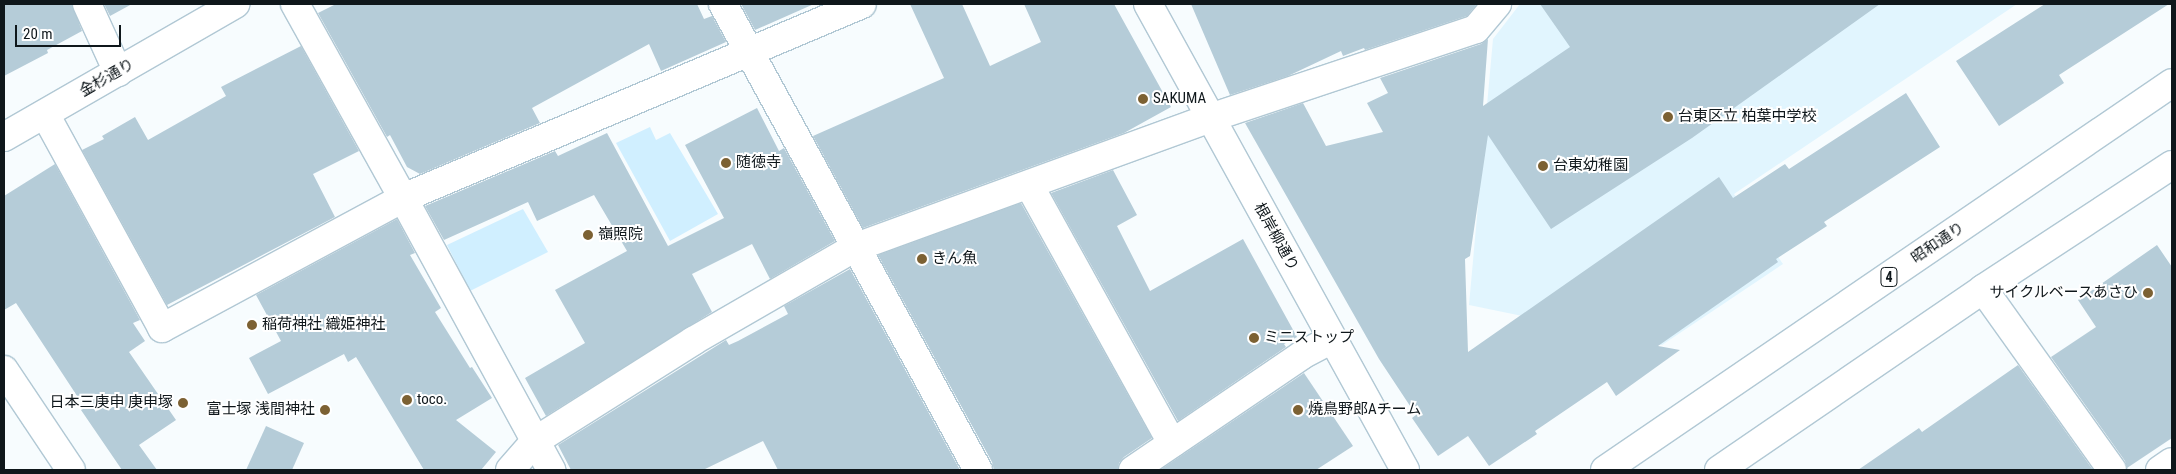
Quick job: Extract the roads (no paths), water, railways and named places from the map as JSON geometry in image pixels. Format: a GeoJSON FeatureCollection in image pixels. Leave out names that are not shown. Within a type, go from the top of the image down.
{"type":"FeatureCollection","features":[{"type":"Feature","properties":{"kind":"main road"},"geometry":{"type":"LineString","coordinates":[[87,4],[118,72]]}},
{"type":"Feature","properties":{"kind":"main road","name":"金杉通り"},"geometry":{"type":"LineString","coordinates":[[4,137],[235,4]]}},
{"type":"Feature","properties":{"kind":"main road"},"geometry":{"type":"LineString","coordinates":[[295,4],[404,198],[551,470]]}},
{"type":"Feature","properties":{"kind":"main road"},"geometry":{"type":"LineString","coordinates":[[723,4],[978,470]]}},
{"type":"Feature","properties":{"kind":"main road"},"geometry":{"type":"LineString","coordinates":[[45,114],[162,328],[404,198],[862,4]]}},
{"type":"Feature","properties":{"kind":"main road","name":"根岸柳通り"},"geometry":{"type":"LineString","coordinates":[[1148,4],[1405,470]]}},
{"type":"Feature","properties":{"kind":"main road"},"geometry":{"type":"LineString","coordinates":[[510,470],[535,441],[693,341],[856,247],[1210,118],[1476,29],[1497,4]]}},
{"type":"Feature","properties":{"kind":"main road","name":"昭和通り"},"geometry":{"type":"LineString","coordinates":[[1605,470],[2172,83]]}},
{"type":"Feature","properties":{"kind":"main road"},"geometry":{"type":"LineString","coordinates":[[1719,470],[1983,289],[2172,165]]}},
{"type":"Feature","properties":{"kind":"main road"},"geometry":{"type":"LineString","coordinates":[[1029,185],[1172,444]]}},
{"type":"Feature","properties":{"kind":"main road"},"geometry":{"type":"LineString","coordinates":[[1983,289],[2112,470]]}},
{"type":"Feature","properties":{"kind":"main road"},"geometry":{"type":"LineString","coordinates":[[1133,470],[1302,355],[1332,339]]}},
{"type":"Feature","properties":{"kind":"main road"},"geometry":{"type":"LineString","coordinates":[[4,370],[71,470]]}},
{"type":"Feature","properties":{"kind":"main road"},"geometry":{"type":"LineString","coordinates":[[2160,470],[2172,462]]}},
{"type":"Feature","properties":{"kind":"place","name":"SAKUMA"},"geometry":{"type":"Point","coordinates":[1143,99]}},
{"type":"Feature","properties":{"kind":"place","name":"台東区立 柏葉中学校"},"geometry":{"type":"Point","coordinates":[1668,117]}},
{"type":"Feature","properties":{"kind":"place","name":"随徳寺"},"geometry":{"type":"Point","coordinates":[726,163]}},
{"type":"Feature","properties":{"kind":"place","name":"台東幼稚園"},"geometry":{"type":"Point","coordinates":[1543,166]}},
{"type":"Feature","properties":{"kind":"place","name":"嶺照院"},"geometry":{"type":"Point","coordinates":[588,235]}},
{"type":"Feature","properties":{"kind":"place","name":"きん魚"},"geometry":{"type":"Point","coordinates":[922,259]}},
{"type":"Feature","properties":{"kind":"place","name":"サイクルベースあさひ"},"geometry":{"type":"Point","coordinates":[2148,293]}},
{"type":"Feature","properties":{"kind":"place","name":"稲荷神社 織姫神社"},"geometry":{"type":"Point","coordinates":[252,325]}},
{"type":"Feature","properties":{"kind":"place","name":"ミニストップ"},"geometry":{"type":"Point","coordinates":[1254,338]}},
{"type":"Feature","properties":{"kind":"place","name":"toco."},"geometry":{"type":"Point","coordinates":[407,400]}},
{"type":"Feature","properties":{"kind":"place","name":"日本三庚申 庚申塚"},"geometry":{"type":"Point","coordinates":[183,403]}},
{"type":"Feature","properties":{"kind":"place","name":"富士塚 浅間神社"},"geometry":{"type":"Point","coordinates":[325,410]}},
{"type":"Feature","properties":{"kind":"place","name":"焼鳥野郎Aチーム"},"geometry":{"type":"Point","coordinates":[1298,410]}}]}
